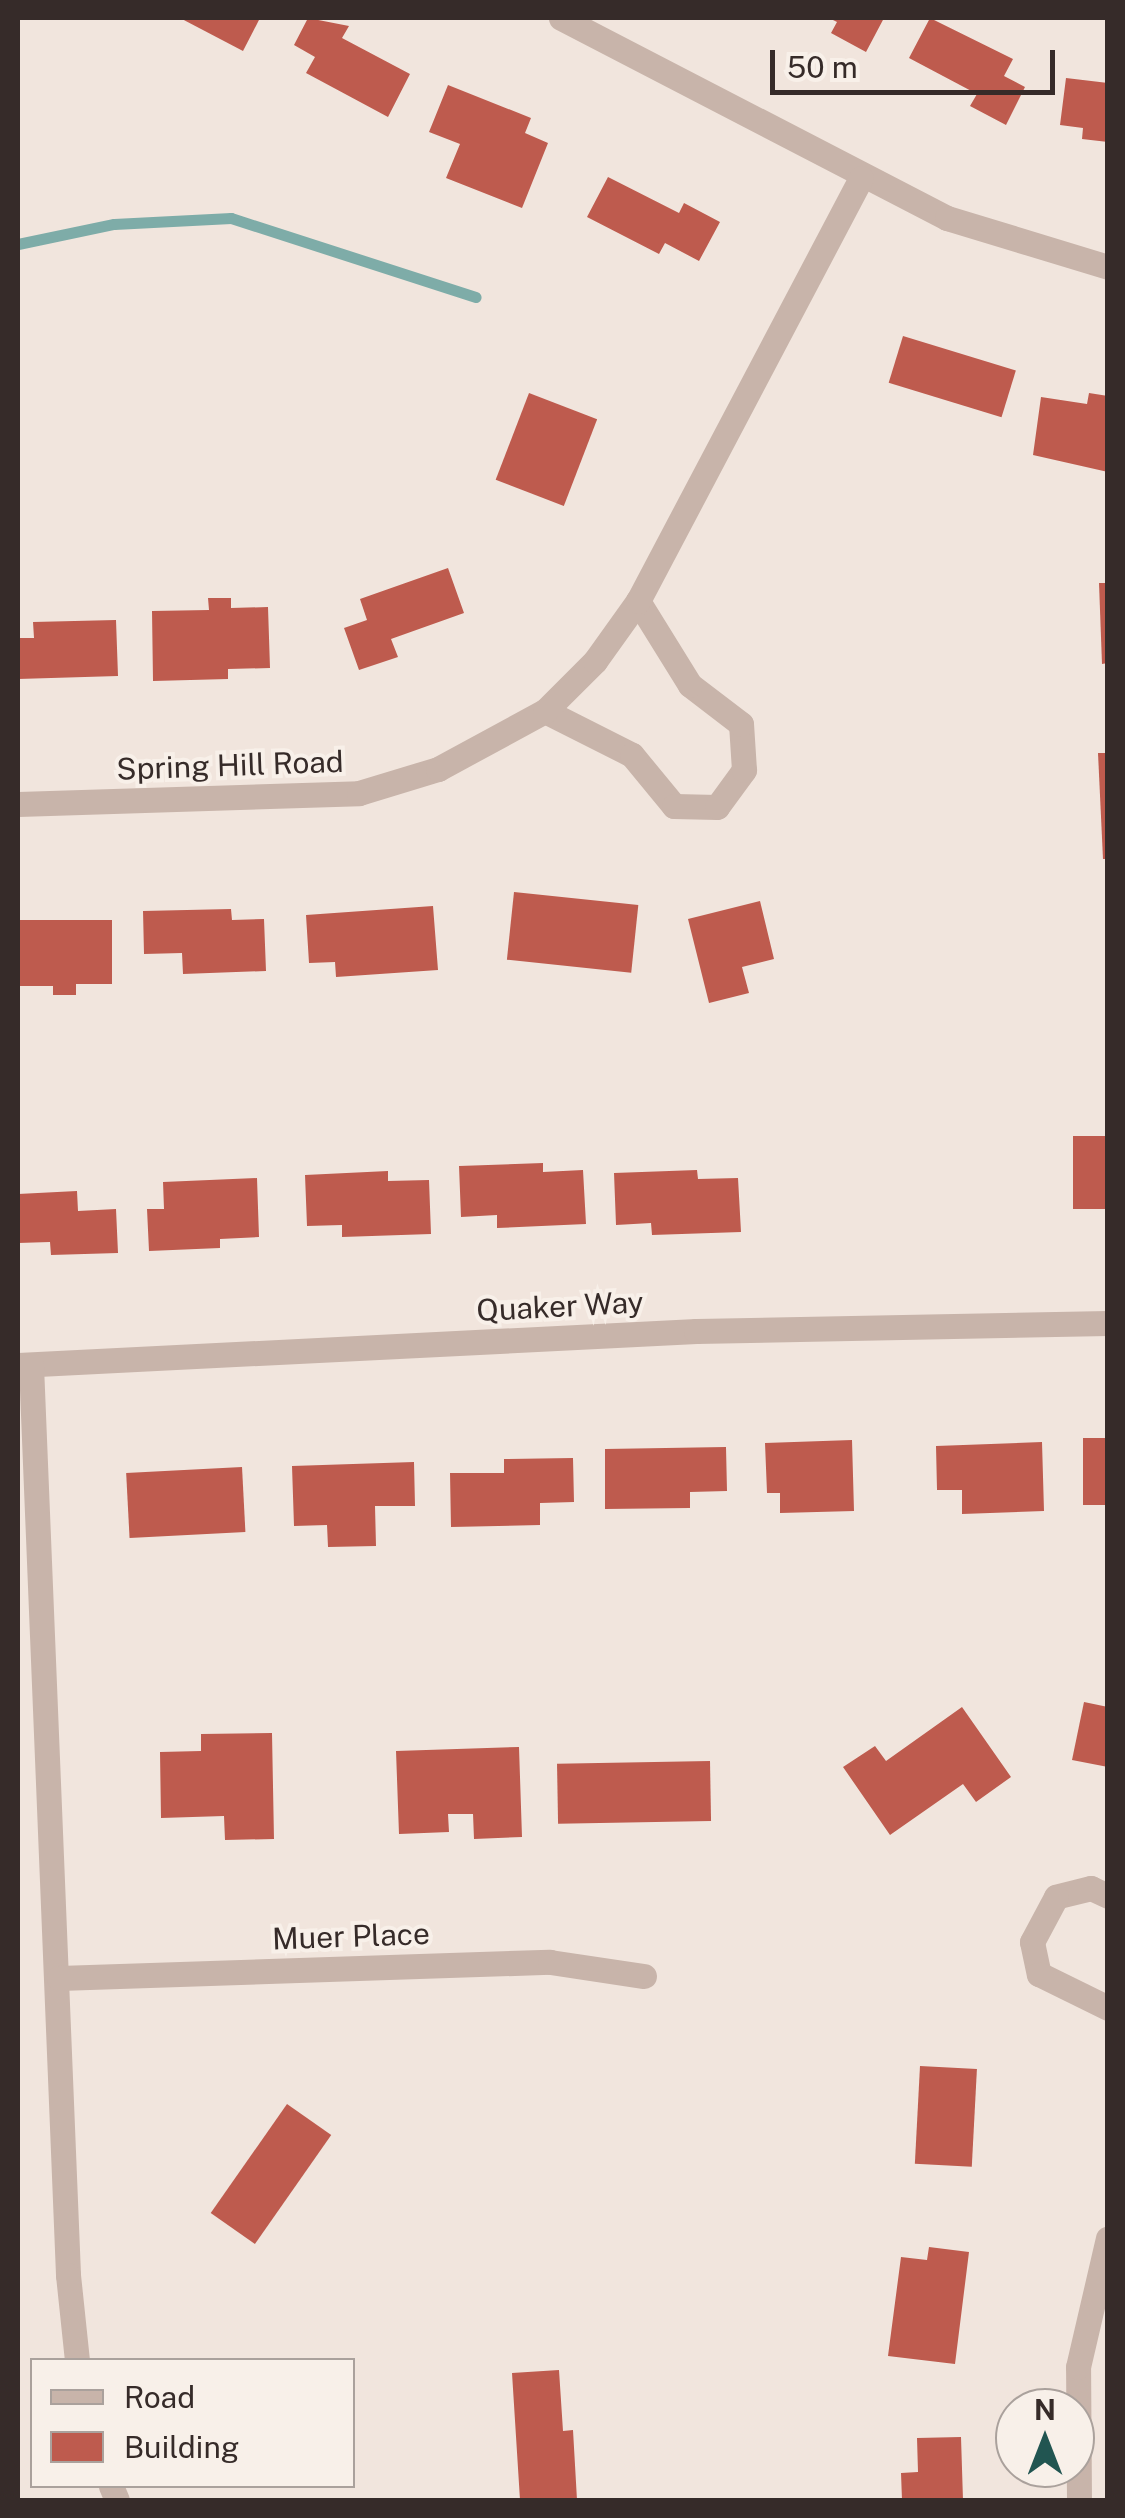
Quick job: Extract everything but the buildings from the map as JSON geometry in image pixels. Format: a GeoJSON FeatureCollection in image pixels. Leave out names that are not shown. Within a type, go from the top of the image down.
{"type":"FeatureCollection","features":[{"type":"Feature","properties":{"kind":"street"},"geometry":{"type":"LineString","coordinates":[[561,18],[861,178],[947,218],[1108,267]]}},
{"type":"Feature","properties":{"kind":"street","name":"Spring Hill Road"},"geometry":{"type":"LineString","coordinates":[[18,804],[359,793],[438,770],[546,711],[595,661],[638,601],[861,178]]}},
{"type":"Feature","properties":{"kind":"street"},"geometry":{"type":"LineString","coordinates":[[546,711],[632,756],[674,806],[717,807],[744,770],[741,724],[690,685],[638,601]]}},
{"type":"Feature","properties":{"kind":"street","name":"Quaker Way"},"geometry":{"type":"LineString","coordinates":[[24,1366],[696,1330],[1108,1324]]}},
{"type":"Feature","properties":{"kind":"street"},"geometry":{"type":"LineString","coordinates":[[24,1366],[60,1978],[68,2275],[77,2358]]}},
{"type":"Feature","properties":{"kind":"street"},"geometry":{"type":"LineString","coordinates":[[1108,1896],[1090,1888],[1056,1898],[1032,1942],[1040,1974],[1108,2008]]}},
{"type":"Feature","properties":{"kind":"street","name":"Muer Place"},"geometry":{"type":"LineString","coordinates":[[60,1978],[550,1962],[644,1976]]}},
{"type":"Feature","properties":{"kind":"street"},"geometry":{"type":"LineString","coordinates":[[1080,2500],[1078,2367],[1108,2238]]}},
{"type":"Feature","properties":{"kind":"waterway"},"geometry":{"type":"LineString","coordinates":[[18,244],[114,224],[231,218],[476,297]]}}]}
